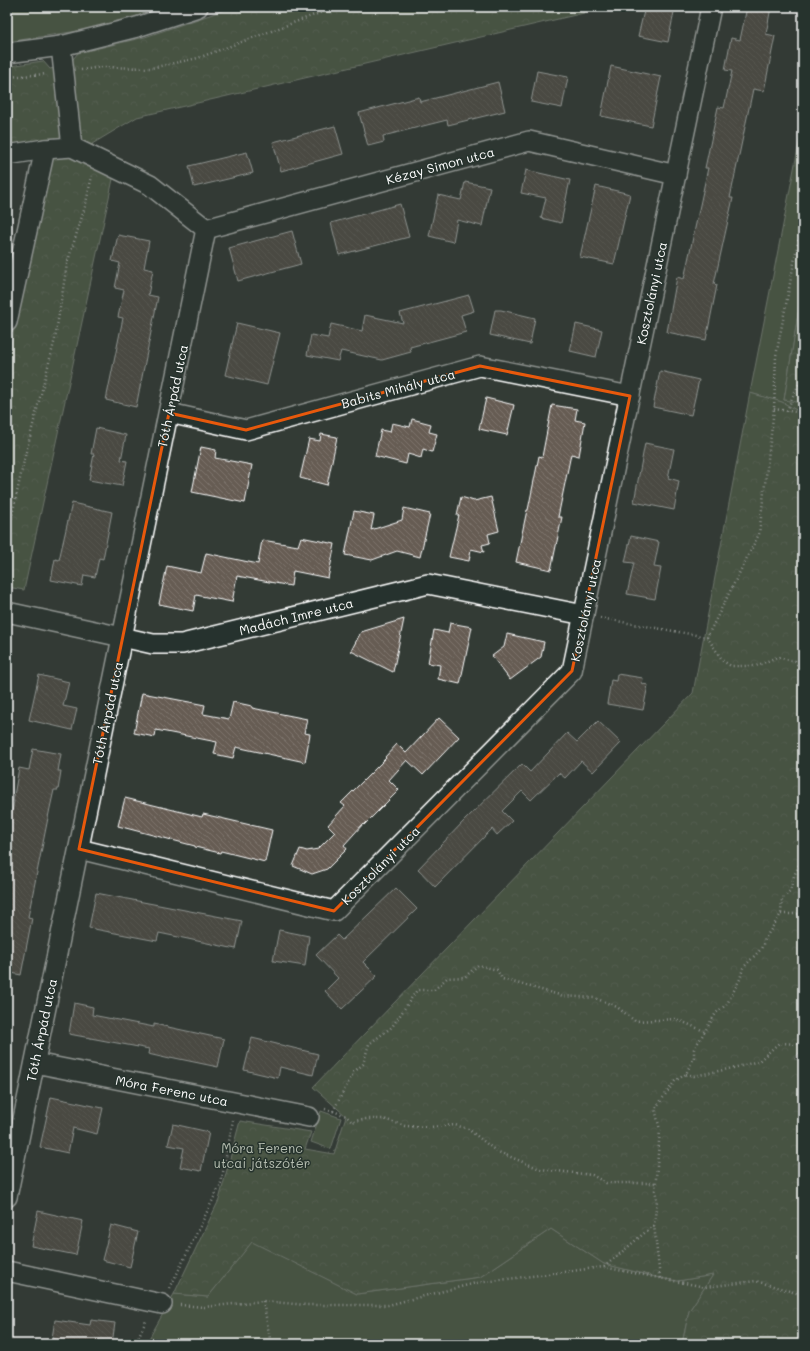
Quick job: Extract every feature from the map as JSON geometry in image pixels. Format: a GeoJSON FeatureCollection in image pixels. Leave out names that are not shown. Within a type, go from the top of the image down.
{"type":"FeatureCollection","features":[{"type":"Feature","properties":{"kind":"street"},"geometry":{"type":"LineString","coordinates":[[7,53],[61,46],[137,27],[198,7]]}},
{"type":"Feature","properties":{"kind":"street","name":"Kosztolányi utca"},"geometry":{"type":"LineString","coordinates":[[79,849],[334,911],[572,671],[711,7]]}},
{"type":"Feature","properties":{"kind":"street"},"geometry":{"type":"LineString","coordinates":[[61,46],[72,147]]}},
{"type":"Feature","properties":{"kind":"street","name":"Kézay Simon utca"},"geometry":{"type":"LineString","coordinates":[[206,229],[529,141],[676,175]]}},
{"type":"Feature","properties":{"kind":"street"},"geometry":{"type":"LineString","coordinates":[[7,155],[45,149],[72,147],[150,185],[206,229]]}},
{"type":"Feature","properties":{"kind":"street"},"geometry":{"type":"LineString","coordinates":[[7,322],[45,149]]}},
{"type":"Feature","properties":{"kind":"street","name":"Tóth Árpád utca"},"geometry":{"type":"LineString","coordinates":[[7,1197],[206,229]]}},
{"type":"Feature","properties":{"kind":"street","name":"Babits Mihály utca"},"geometry":{"type":"LineString","coordinates":[[169,413],[246,430],[480,366],[630,396]]}},
{"type":"Feature","properties":{"kind":"street","name":"Madách Imre utca"},"geometry":{"type":"LineString","coordinates":[[7,612],[153,644],[182,644],[428,584],[584,615]]}},
{"type":"Feature","properties":{"kind":"street","name":"Móra Ferenc utca"},"geometry":{"type":"LineString","coordinates":[[35,1063],[309,1117]]}},
{"type":"Feature","properties":{"kind":"street"},"geometry":{"type":"LineString","coordinates":[[7,1271],[156,1303]]}},
{"type":"Feature","properties":{"kind":"path"},"geometry":{"type":"LineString","coordinates":[[7,77],[64,73],[102,67],[151,68],[198,58],[336,7]]}},
{"type":"Feature","properties":{"kind":"path"},"geometry":{"type":"LineString","coordinates":[[7,538],[25,456],[55,338],[67,264],[85,206],[96,159]]}},
{"type":"Feature","properties":{"kind":"path"},"geometry":{"type":"LineString","coordinates":[[707,637],[758,534],[774,409],[776,356],[803,216]]}},
{"type":"Feature","properties":{"kind":"path"},"geometry":{"type":"LineString","coordinates":[[787,411],[803,376]]}},
{"type":"Feature","properties":{"kind":"path"},"geometry":{"type":"LineString","coordinates":[[774,409],[803,413]]}},
{"type":"Feature","properties":{"kind":"path"},"geometry":{"type":"LineString","coordinates":[[584,615],[707,637],[723,661],[731,666],[756,666],[777,656],[795,662],[803,674]]}},
{"type":"Feature","properties":{"kind":"path"},"geometry":{"type":"LineString","coordinates":[[660,1278],[654,1225],[658,1200],[655,1190],[660,1130],[655,1109],[675,1081],[686,1074],[694,1058],[694,1049],[704,1031],[716,1013],[727,1004],[734,992],[743,968],[761,949],[766,937],[781,914],[782,899],[790,892],[797,869],[803,856]]}},
{"type":"Feature","properties":{"kind":"path"},"geometry":{"type":"LineString","coordinates":[[781,914],[803,914]]}},
{"type":"Feature","properties":{"kind":"path"},"geometry":{"type":"LineString","coordinates":[[333,1111],[354,1072],[363,1064],[369,1044],[392,1027],[417,990],[434,990],[447,978],[465,977],[478,964],[497,970],[502,979],[563,996],[595,998],[617,1007],[635,1021],[676,1019],[704,1031]]}},
{"type":"Feature","properties":{"kind":"path"},"geometry":{"type":"LineString","coordinates":[[686,1074],[694,1076],[759,1061],[779,1043],[803,1044]]}},
{"type":"Feature","properties":{"kind":"path"},"geometry":{"type":"LineString","coordinates":[[135,1344],[221,1183],[236,1103]]}},
{"type":"Feature","properties":{"kind":"path"},"geometry":{"type":"LineString","coordinates":[[309,1117],[317,1108],[333,1111],[346,1116],[352,1122],[363,1119],[384,1119],[405,1126],[430,1127],[455,1125],[468,1129],[496,1151],[540,1170],[592,1175],[606,1183],[656,1183]]}},
{"type":"Feature","properties":{"kind":"path"},"geometry":{"type":"LineString","coordinates":[[604,1267],[654,1225]]}},
{"type":"Feature","properties":{"kind":"path"},"geometry":{"type":"LineString","coordinates":[[156,1303],[204,1307],[263,1301],[306,1305],[388,1305],[476,1283],[604,1267],[705,1287],[756,1281],[803,1295]]}},
{"type":"Feature","properties":{"kind":"path"},"geometry":{"type":"LineString","coordinates":[[263,1301],[271,1344]]}},
{"type":"Feature","properties":{"kind":"highlighted area"},"geometry":{"type":"Polygon","coordinates":[[[480,366],[630,396],[572,671],[334,911],[79,849],[169,413],[246,430],[480,366]]]}},
{"type":"Feature","properties":{"kind":"green space"},"geometry":{"type":"Polygon","coordinates":[[[7,7],[174,7],[135,22],[7,42],[7,7]]]}},
{"type":"Feature","properties":{"kind":"green space"},"geometry":{"type":"Polygon","coordinates":[[[233,7],[587,7],[584,13],[137,117],[92,144],[113,179],[24,590],[7,587],[7,364],[52,142],[7,147],[7,70],[10,66],[43,61],[50,69],[68,65],[78,53],[145,37],[233,7]]]}},
{"type":"Feature","properties":{"kind":"green space"},"geometry":{"type":"Polygon","coordinates":[[[803,123],[803,284],[784,400],[803,403],[803,414],[782,402],[750,393],[803,123]]]}},
{"type":"Feature","properties":{"kind":"green space"},"geometry":{"type":"Polygon","coordinates":[[[803,284],[803,403],[784,400],[803,284]]]}},
{"type":"Feature","properties":{"kind":"green space","name":"Móra Ferenc utcai játszótér"},"geometry":{"type":"Polygon","coordinates":[[[750,393],[782,402],[803,414],[803,1048],[794,1059],[803,1061],[803,1344],[682,1344],[689,1311],[713,1275],[678,1281],[604,1264],[551,1229],[480,1277],[357,1294],[252,1242],[208,1297],[174,1294],[219,1200],[240,1121],[311,1132],[305,1149],[334,1154],[346,1116],[313,1087],[693,693],[750,393]]]}},
{"type":"Feature","properties":{"kind":"green space"},"geometry":{"type":"Polygon","coordinates":[[[321,1111],[341,1118],[331,1149],[311,1142],[321,1111]]]}},
{"type":"Feature","properties":{"kind":"green space"},"geometry":{"type":"Polygon","coordinates":[[[551,1229],[604,1264],[678,1281],[713,1275],[689,1311],[682,1344],[146,1344],[174,1294],[208,1297],[252,1241],[357,1294],[480,1277],[551,1229]]]}},
{"type":"Feature","properties":{"kind":"building"},"geometry":{"type":"Polygon","coordinates":[[[645,7],[675,7],[668,42],[638,36],[645,7]]]}},
{"type":"Feature","properties":{"kind":"building"},"geometry":{"type":"Polygon","coordinates":[[[747,7],[771,7],[766,34],[775,36],[764,91],[753,89],[730,198],[733,198],[714,284],[717,285],[706,340],[667,332],[677,277],[684,279],[708,168],[705,168],[718,107],[724,108],[732,71],[725,70],[731,38],[740,40],[747,7]]]}},
{"type":"Feature","properties":{"kind":"building"},"geometry":{"type":"Polygon","coordinates":[[[611,66],[661,77],[651,126],[601,116],[611,66]]]}},
{"type":"Feature","properties":{"kind":"building"},"geometry":{"type":"Polygon","coordinates":[[[537,71],[568,77],[562,108],[531,102],[537,71]]]}},
{"type":"Feature","properties":{"kind":"building"},"geometry":{"type":"Polygon","coordinates":[[[498,82],[505,111],[448,125],[447,120],[383,136],[384,142],[368,146],[359,113],[419,97],[420,102],[498,82]]]}},
{"type":"Feature","properties":{"kind":"building"},"geometry":{"type":"Polygon","coordinates":[[[335,126],[343,154],[281,171],[273,142],[335,126]]]}},
{"type":"Feature","properties":{"kind":"building"},"geometry":{"type":"Polygon","coordinates":[[[247,152],[253,173],[194,187],[189,166],[247,152]]]}},
{"type":"Feature","properties":{"kind":"building"},"geometry":{"type":"Polygon","coordinates":[[[526,170],[570,180],[561,223],[541,218],[546,198],[521,193],[526,170]]]}},
{"type":"Feature","properties":{"kind":"building"},"geometry":{"type":"Polygon","coordinates":[[[465,182],[490,187],[482,226],[457,220],[453,242],[429,236],[438,195],[461,200],[465,182]]]}},
{"type":"Feature","properties":{"kind":"building"},"geometry":{"type":"Polygon","coordinates":[[[596,186],[630,194],[614,264],[580,257],[596,186]]]}},
{"type":"Feature","properties":{"kind":"building"},"geometry":{"type":"Polygon","coordinates":[[[400,204],[409,237],[339,255],[331,223],[400,204]]]}},
{"type":"Feature","properties":{"kind":"building"},"geometry":{"type":"Polygon","coordinates":[[[292,231],[301,264],[238,281],[229,248],[292,231]]]}},
{"type":"Feature","properties":{"kind":"building"},"geometry":{"type":"Polygon","coordinates":[[[118,235],[149,241],[144,268],[153,270],[148,295],[158,297],[136,407],[106,400],[123,318],[118,317],[124,290],[115,288],[120,263],[112,261],[118,235]]]}},
{"type":"Feature","properties":{"kind":"building"},"geometry":{"type":"Polygon","coordinates":[[[469,295],[474,311],[461,315],[466,332],[410,347],[411,352],[382,360],[341,351],[338,361],[307,355],[311,335],[328,338],[331,324],[362,331],[365,315],[403,323],[400,313],[469,295]]]}},
{"type":"Feature","properties":{"kind":"building"},"geometry":{"type":"Polygon","coordinates":[[[495,310],[535,318],[530,344],[490,335],[495,310]]]}},
{"type":"Feature","properties":{"kind":"building"},"geometry":{"type":"Polygon","coordinates":[[[237,323],[280,333],[267,385],[225,375],[237,323]]]}},
{"type":"Feature","properties":{"kind":"building"},"geometry":{"type":"Polygon","coordinates":[[[576,324],[602,330],[596,357],[570,351],[576,324]]]}},
{"type":"Feature","properties":{"kind":"building"},"geometry":{"type":"Polygon","coordinates":[[[660,371],[699,380],[691,415],[653,407],[660,371]]]}},
{"type":"Feature","properties":{"kind":"building"},"geometry":{"type":"Polygon","coordinates":[[[486,398],[514,405],[507,435],[479,429],[486,398]]]}},
{"type":"Feature","properties":{"kind":"building"},"geometry":{"type":"Polygon","coordinates":[[[552,405],[577,409],[575,420],[585,422],[579,456],[571,454],[558,517],[562,517],[551,570],[516,562],[539,456],[542,457],[552,405]]]}},
{"type":"Feature","properties":{"kind":"building"},"geometry":{"type":"Polygon","coordinates":[[[412,419],[431,424],[429,432],[437,434],[432,452],[423,449],[421,458],[408,454],[406,464],[375,456],[381,430],[390,432],[392,423],[410,427],[412,419]]]}},
{"type":"Feature","properties":{"kind":"building"},"geometry":{"type":"Polygon","coordinates":[[[96,428],[126,435],[121,460],[127,461],[122,486],[89,480],[94,454],[91,454],[96,428]]]}},
{"type":"Feature","properties":{"kind":"building"},"geometry":{"type":"Polygon","coordinates":[[[321,434],[337,437],[327,485],[300,478],[309,439],[320,441],[321,434]]]}},
{"type":"Feature","properties":{"kind":"building"},"geometry":{"type":"Polygon","coordinates":[[[645,443],[674,449],[668,478],[679,481],[674,510],[634,502],[645,443]]]}},
{"type":"Feature","properties":{"kind":"building"},"geometry":{"type":"Polygon","coordinates":[[[201,447],[216,450],[215,458],[252,465],[245,503],[192,492],[201,447]]]}},
{"type":"Feature","properties":{"kind":"building"},"geometry":{"type":"Polygon","coordinates":[[[461,497],[474,501],[491,497],[499,531],[488,534],[490,543],[482,545],[484,552],[471,549],[469,561],[449,557],[459,515],[457,515],[461,497]]]}},
{"type":"Feature","properties":{"kind":"building"},"geometry":{"type":"Polygon","coordinates":[[[72,503],[112,512],[103,559],[99,558],[95,577],[84,575],[82,586],[51,580],[55,559],[59,560],[72,503]]]}},
{"type":"Feature","properties":{"kind":"building"},"geometry":{"type":"Polygon","coordinates":[[[404,508],[430,514],[420,557],[397,551],[372,560],[345,555],[354,511],[374,515],[371,530],[402,520],[404,508]]]}},
{"type":"Feature","properties":{"kind":"building"},"geometry":{"type":"Polygon","coordinates":[[[631,536],[659,542],[654,567],[661,568],[655,599],[627,594],[634,563],[625,562],[631,536]]]}},
{"type":"Feature","properties":{"kind":"building"},"geometry":{"type":"Polygon","coordinates":[[[301,537],[335,544],[328,578],[293,571],[291,586],[237,576],[232,602],[196,595],[193,611],[159,604],[167,566],[201,573],[206,553],[258,564],[262,540],[298,546],[301,537]]]}},
{"type":"Feature","properties":{"kind":"building"},"geometry":{"type":"Polygon","coordinates":[[[404,619],[393,672],[351,651],[361,632],[404,619]]]}},
{"type":"Feature","properties":{"kind":"building"},"geometry":{"type":"Polygon","coordinates":[[[450,623],[472,627],[460,684],[438,679],[440,665],[428,663],[434,630],[448,633],[450,623]]]}},
{"type":"Feature","properties":{"kind":"building"},"geometry":{"type":"Polygon","coordinates":[[[507,634],[544,642],[541,657],[510,680],[492,656],[504,647],[507,634]]]}},
{"type":"Feature","properties":{"kind":"building"},"geometry":{"type":"Polygon","coordinates":[[[617,674],[643,678],[642,684],[648,685],[643,710],[607,704],[611,680],[616,681],[617,674]]]}},
{"type":"Feature","properties":{"kind":"building"},"geometry":{"type":"Polygon","coordinates":[[[39,675],[69,682],[63,706],[77,709],[72,730],[29,720],[39,675]]]}},
{"type":"Feature","properties":{"kind":"building"},"geometry":{"type":"Polygon","coordinates":[[[142,693],[205,705],[203,714],[229,719],[233,702],[252,706],[252,708],[307,719],[304,733],[310,734],[305,762],[236,747],[233,758],[214,754],[217,742],[156,730],[155,737],[134,733],[142,693]]]}},
{"type":"Feature","properties":{"kind":"building"},"geometry":{"type":"Polygon","coordinates":[[[439,718],[459,737],[423,775],[407,760],[389,780],[399,790],[364,825],[363,824],[344,845],[347,849],[327,869],[312,874],[293,866],[300,849],[307,851],[318,849],[335,832],[328,825],[345,806],[341,803],[386,758],[385,757],[397,744],[406,753],[439,718]]]}},
{"type":"Feature","properties":{"kind":"building"},"geometry":{"type":"Polygon","coordinates":[[[598,721],[621,743],[593,772],[581,761],[565,778],[559,773],[531,800],[522,791],[502,811],[512,821],[497,835],[492,829],[435,887],[418,869],[522,764],[530,772],[567,733],[577,742],[598,721]]]}},
{"type":"Feature","properties":{"kind":"building"},"geometry":{"type":"Polygon","coordinates":[[[33,749],[61,754],[58,771],[61,771],[58,790],[54,790],[28,917],[32,918],[21,975],[7,972],[7,838],[19,768],[29,770],[33,749]]]}},
{"type":"Feature","properties":{"kind":"building"},"geometry":{"type":"Polygon","coordinates":[[[125,798],[202,817],[203,814],[272,830],[265,862],[221,851],[220,853],[195,847],[118,826],[125,798]]]}},
{"type":"Feature","properties":{"kind":"building"},"geometry":{"type":"Polygon","coordinates":[[[396,888],[417,909],[363,962],[377,976],[342,1009],[325,991],[338,978],[316,955],[337,935],[342,940],[396,888]]]}},
{"type":"Feature","properties":{"kind":"building"},"geometry":{"type":"Polygon","coordinates":[[[96,893],[242,921],[236,949],[159,933],[157,941],[89,928],[96,893]]]}},
{"type":"Feature","properties":{"kind":"building"},"geometry":{"type":"Polygon","coordinates":[[[279,930],[309,936],[305,966],[273,961],[279,930]]]}},
{"type":"Feature","properties":{"kind":"building"},"geometry":{"type":"Polygon","coordinates":[[[74,1003],[93,1007],[92,1015],[154,1027],[154,1024],[224,1039],[218,1067],[148,1054],[149,1049],[69,1034],[74,1003]]]}},
{"type":"Feature","properties":{"kind":"building"},"geometry":{"type":"Polygon","coordinates":[[[252,1038],[318,1054],[313,1075],[280,1067],[278,1078],[244,1070],[252,1038]]]}},
{"type":"Feature","properties":{"kind":"building"},"geometry":{"type":"Polygon","coordinates":[[[51,1097],[103,1108],[97,1134],[73,1128],[68,1153],[40,1147],[51,1097]]]}},
{"type":"Feature","properties":{"kind":"building"},"geometry":{"type":"Polygon","coordinates":[[[173,1124],[209,1132],[201,1171],[180,1167],[184,1148],[168,1145],[173,1124]]]}},
{"type":"Feature","properties":{"kind":"building"},"geometry":{"type":"Polygon","coordinates":[[[38,1211],[83,1221],[76,1255],[31,1246],[38,1211]]]}},
{"type":"Feature","properties":{"kind":"building"},"geometry":{"type":"Polygon","coordinates":[[[111,1225],[138,1232],[130,1267],[102,1260],[111,1225]]]}},
{"type":"Feature","properties":{"kind":"building"},"geometry":{"type":"Polygon","coordinates":[[[55,1320],[90,1325],[91,1320],[115,1323],[112,1344],[60,1344],[60,1340],[52,1338],[55,1320]]]}}]}
